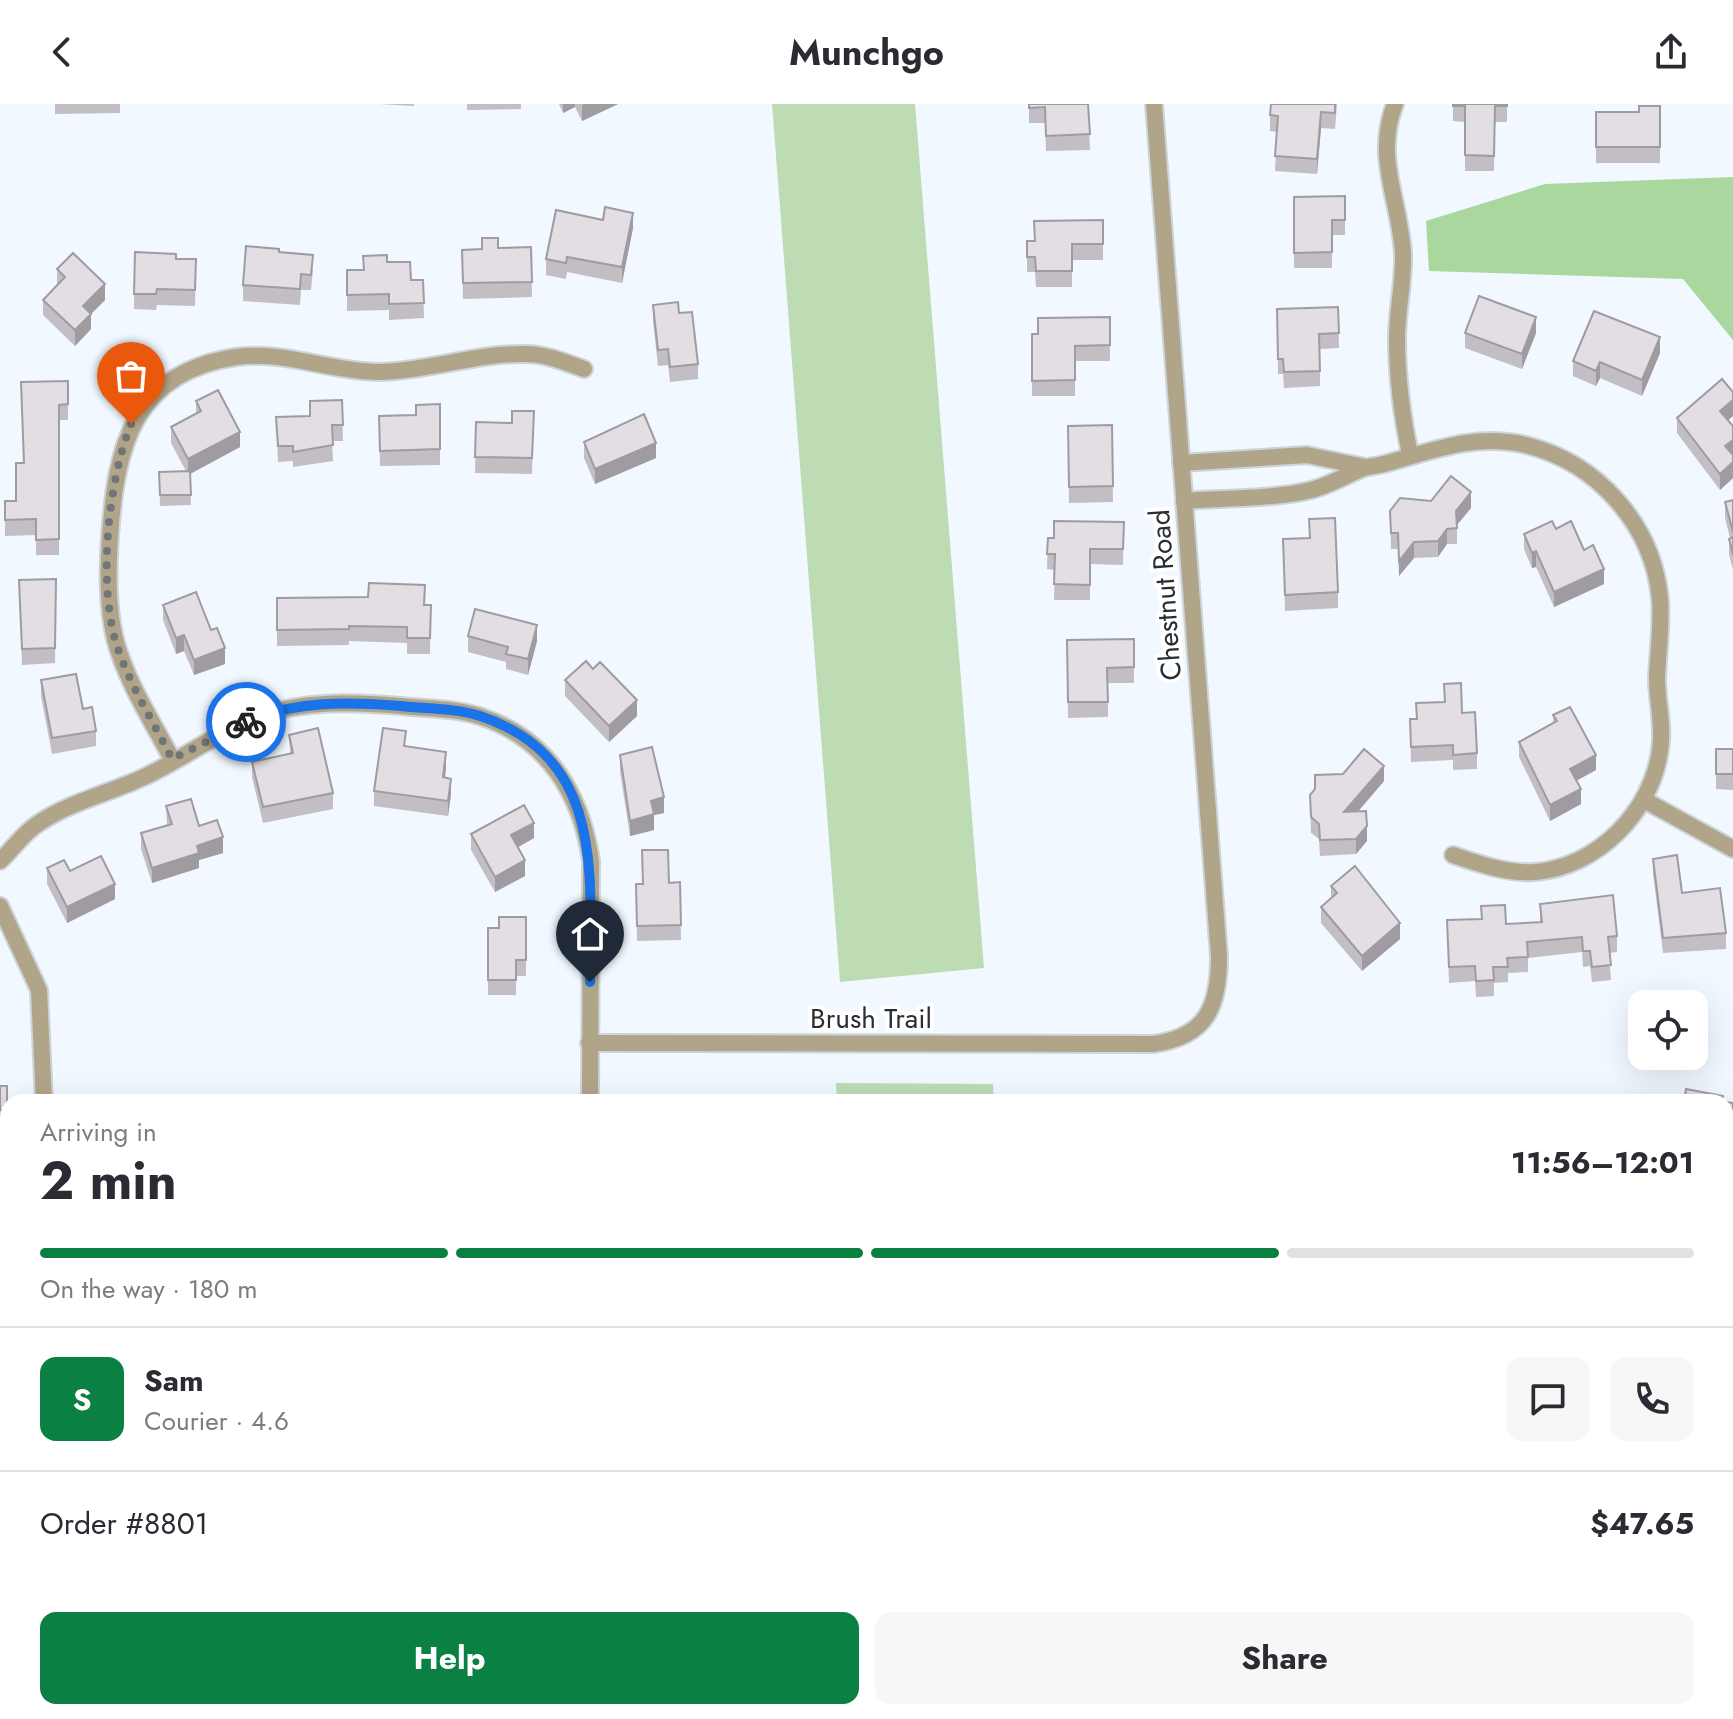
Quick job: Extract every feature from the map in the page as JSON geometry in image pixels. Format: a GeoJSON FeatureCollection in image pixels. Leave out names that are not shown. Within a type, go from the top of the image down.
{"type":"FeatureCollection","features":[{"type":"Feature","properties":{"kind":"street","name":"Chestnut Road"},"geometry":{"type":"LineString","coordinates":[[1153,1044],[1171,1042],[1201,1023],[1217,996],[1219,977],[1154,104]]}},
{"type":"Feature","properties":{"kind":"street"},"geometry":{"type":"LineString","coordinates":[[1395,104],[1387,129],[1385,161],[1403,250],[1398,362],[1410,454]]}},
{"type":"Feature","properties":{"kind":"street"},"geometry":{"type":"LineString","coordinates":[[172,759],[126,671],[109,609],[114,482],[131,424],[154,395],[182,374],[236,357],[261,356],[330,368],[405,372],[524,354],[549,357],[584,369]]}},
{"type":"Feature","properties":{"kind":"street"},"geometry":{"type":"LineString","coordinates":[[129,372],[154,395]]}},
{"type":"Feature","properties":{"kind":"street"},"geometry":{"type":"LineString","coordinates":[[1184,501],[1311,491],[1365,467],[1471,441],[1526,445],[1567,461],[1597,480],[1634,523],[1652,562],[1660,615],[1657,678],[1661,747],[1644,800],[1625,825],[1603,845],[1551,870],[1519,872],[1453,855]]}},
{"type":"Feature","properties":{"kind":"street"},"geometry":{"type":"LineString","coordinates":[[1181,463],[1307,455],[1365,467]]}},
{"type":"Feature","properties":{"kind":"street"},"geometry":{"type":"LineString","coordinates":[[0,861],[40,822],[149,775],[172,759],[258,717],[323,703],[360,702],[457,711],[504,726],[530,742],[565,780],[586,828],[591,861],[590,1094]]}},
{"type":"Feature","properties":{"kind":"street"},"geometry":{"type":"LineString","coordinates":[[1644,800],[1733,849]]}},
{"type":"Feature","properties":{"kind":"street"},"geometry":{"type":"LineString","coordinates":[[0,906],[39,990],[44,1094]]}},
{"type":"Feature","properties":{"kind":"street","name":"Brush Trail"},"geometry":{"type":"LineString","coordinates":[[589,1043],[1153,1044]]}},
{"type":"Feature","properties":{"kind":"green space"},"geometry":{"type":"Polygon","coordinates":[[[772,104],[915,104],[984,968],[840,982],[772,104]]]}},
{"type":"Feature","properties":{"kind":"green space"},"geometry":{"type":"Polygon","coordinates":[[[1733,177],[1733,340],[1683,279],[1429,271],[1426,221],[1545,184],[1733,177]]]}},
{"type":"Feature","properties":{"kind":"green space"},"geometry":{"type":"Polygon","coordinates":[[[836,1083],[993,1084],[994,1094],[837,1094],[836,1083]]]}},
{"type":"Feature","properties":{"kind":"building"},"geometry":{"type":"Polygon","coordinates":[[[1029,104],[1088,104],[1090,134],[1046,136],[1045,107],[1029,108],[1029,104]]]}},
{"type":"Feature","properties":{"kind":"building"},"geometry":{"type":"Polygon","coordinates":[[[1271,104],[1335,104],[1335,113],[1321,112],[1317,159],[1275,156],[1278,116],[1270,115],[1271,104]]]}},
{"type":"Feature","properties":{"kind":"building"},"geometry":{"type":"Polygon","coordinates":[[[1453,104],[1507,104],[1495,106],[1494,156],[1465,155],[1465,106],[1453,104]]]}},
{"type":"Feature","properties":{"kind":"building"},"geometry":{"type":"Polygon","coordinates":[[[1639,106],[1660,106],[1660,147],[1596,147],[1596,112],[1639,112],[1639,106]]]}},
{"type":"Feature","properties":{"kind":"building"},"geometry":{"type":"Polygon","coordinates":[[[1345,196],[1345,220],[1332,220],[1332,252],[1294,253],[1294,197],[1345,196]]]}},
{"type":"Feature","properties":{"kind":"building"},"geometry":{"type":"Polygon","coordinates":[[[605,207],[633,213],[622,267],[567,257],[566,263],[546,259],[556,210],[603,220],[605,207]]]}},
{"type":"Feature","properties":{"kind":"building"},"geometry":{"type":"Polygon","coordinates":[[[1103,220],[1103,244],[1072,244],[1072,271],[1036,271],[1035,257],[1027,257],[1027,241],[1035,241],[1034,221],[1103,220]]]}},
{"type":"Feature","properties":{"kind":"building"},"geometry":{"type":"Polygon","coordinates":[[[482,238],[498,238],[498,248],[531,247],[532,282],[463,283],[462,250],[482,249],[482,238]]]}},
{"type":"Feature","properties":{"kind":"building"},"geometry":{"type":"Polygon","coordinates":[[[246,246],[313,255],[311,275],[301,274],[300,289],[243,285],[246,246]]]}},
{"type":"Feature","properties":{"kind":"building"},"geometry":{"type":"Polygon","coordinates":[[[135,252],[176,254],[176,259],[196,259],[195,290],[157,289],[156,294],[134,294],[135,252]]]}},
{"type":"Feature","properties":{"kind":"building"},"geometry":{"type":"Polygon","coordinates":[[[73,253],[105,284],[83,306],[91,314],[75,330],[43,300],[65,277],[57,269],[73,253]]]}},
{"type":"Feature","properties":{"kind":"building"},"geometry":{"type":"Polygon","coordinates":[[[387,255],[387,262],[410,262],[411,280],[423,280],[424,303],[389,304],[389,294],[347,295],[347,270],[364,270],[363,256],[387,255]]]}},
{"type":"Feature","properties":{"kind":"building"},"geometry":{"type":"Polygon","coordinates":[[[1479,296],[1536,317],[1522,354],[1465,333],[1479,296]]]}},
{"type":"Feature","properties":{"kind":"building"},"geometry":{"type":"Polygon","coordinates":[[[678,302],[679,313],[692,312],[698,364],[670,367],[668,349],[658,350],[653,305],[678,302]]]}},
{"type":"Feature","properties":{"kind":"building"},"geometry":{"type":"Polygon","coordinates":[[[1338,307],[1339,333],[1319,334],[1320,371],[1284,372],[1283,359],[1278,359],[1277,309],[1338,307]]]}},
{"type":"Feature","properties":{"kind":"building"},"geometry":{"type":"Polygon","coordinates":[[[1594,311],[1660,337],[1642,380],[1600,362],[1596,371],[1573,361],[1594,311]]]}},
{"type":"Feature","properties":{"kind":"building"},"geometry":{"type":"Polygon","coordinates":[[[1110,317],[1110,345],[1075,346],[1075,380],[1032,381],[1032,334],[1038,334],[1038,318],[1110,317]]]}},
{"type":"Feature","properties":{"kind":"building"},"geometry":{"type":"Polygon","coordinates":[[[1722,379],[1733,392],[1733,400],[1720,411],[1733,426],[1733,440],[1725,446],[1733,455],[1733,462],[1720,474],[1677,418],[1722,379]]]}},
{"type":"Feature","properties":{"kind":"building"},"geometry":{"type":"Polygon","coordinates":[[[68,381],[68,404],[59,405],[59,539],[36,540],[36,519],[5,520],[5,501],[16,501],[16,463],[24,463],[21,382],[68,381]]]}},
{"type":"Feature","properties":{"kind":"building"},"geometry":{"type":"Polygon","coordinates":[[[218,390],[240,432],[188,459],[171,427],[201,411],[196,401],[218,390]]]}},
{"type":"Feature","properties":{"kind":"building"},"geometry":{"type":"Polygon","coordinates":[[[342,400],[343,425],[332,425],[333,445],[293,452],[293,446],[278,446],[276,417],[310,416],[310,401],[342,400]]]}},
{"type":"Feature","properties":{"kind":"building"},"geometry":{"type":"Polygon","coordinates":[[[440,404],[440,449],[380,451],[379,416],[416,415],[416,405],[440,404]]]}},
{"type":"Feature","properties":{"kind":"building"},"geometry":{"type":"Polygon","coordinates":[[[512,411],[534,411],[532,458],[475,457],[476,422],[512,423],[512,411]]]}},
{"type":"Feature","properties":{"kind":"building"},"geometry":{"type":"Polygon","coordinates":[[[644,414],[656,443],[595,469],[584,442],[644,414]]]}},
{"type":"Feature","properties":{"kind":"building"},"geometry":{"type":"Polygon","coordinates":[[[1112,425],[1113,486],[1069,487],[1068,426],[1112,425]]]}},
{"type":"Feature","properties":{"kind":"building"},"geometry":{"type":"Polygon","coordinates":[[[190,471],[191,495],[160,495],[159,472],[190,471]]]}},
{"type":"Feature","properties":{"kind":"building"},"geometry":{"type":"Polygon","coordinates":[[[1451,476],[1471,492],[1456,511],[1457,528],[1447,529],[1438,541],[1414,542],[1399,561],[1398,533],[1391,533],[1390,511],[1400,498],[1431,501],[1451,476]]]}},
{"type":"Feature","properties":{"kind":"building"},"geometry":{"type":"Polygon","coordinates":[[[1733,500],[1733,532],[1725,502],[1733,500]]]}},
{"type":"Feature","properties":{"kind":"building"},"geometry":{"type":"Polygon","coordinates":[[[1335,518],[1338,592],[1285,595],[1283,539],[1310,538],[1309,519],[1335,518]]]}},
{"type":"Feature","properties":{"kind":"building"},"geometry":{"type":"Polygon","coordinates":[[[1054,521],[1124,522],[1123,549],[1090,549],[1090,585],[1054,584],[1055,554],[1047,554],[1048,538],[1054,538],[1054,521]]]}},
{"type":"Feature","properties":{"kind":"building"},"geometry":{"type":"Polygon","coordinates":[[[1552,521],[1556,529],[1571,521],[1584,550],[1593,545],[1604,569],[1554,592],[1536,551],[1532,553],[1524,534],[1552,521]]]}},
{"type":"Feature","properties":{"kind":"building"},"geometry":{"type":"Polygon","coordinates":[[[56,579],[55,648],[22,649],[19,580],[56,579]]]}},
{"type":"Feature","properties":{"kind":"building"},"geometry":{"type":"Polygon","coordinates":[[[369,583],[425,585],[424,605],[431,605],[430,638],[407,638],[407,627],[277,630],[277,598],[368,597],[369,583]]]}},
{"type":"Feature","properties":{"kind":"building"},"geometry":{"type":"Polygon","coordinates":[[[196,592],[211,630],[217,628],[225,648],[194,660],[184,635],[176,638],[163,605],[196,592]]]}},
{"type":"Feature","properties":{"kind":"building"},"geometry":{"type":"Polygon","coordinates":[[[475,609],[537,625],[528,659],[506,654],[508,647],[468,636],[475,609]]]}},
{"type":"Feature","properties":{"kind":"building"},"geometry":{"type":"Polygon","coordinates":[[[1134,639],[1134,667],[1107,668],[1108,702],[1068,702],[1067,640],[1134,639]]]}},
{"type":"Feature","properties":{"kind":"building"},"geometry":{"type":"Polygon","coordinates":[[[586,661],[593,669],[600,662],[637,700],[609,726],[565,680],[586,661]]]}},
{"type":"Feature","properties":{"kind":"building"},"geometry":{"type":"Polygon","coordinates":[[[76,674],[83,709],[92,707],[96,731],[52,738],[41,680],[76,674]]]}},
{"type":"Feature","properties":{"kind":"building"},"geometry":{"type":"Polygon","coordinates":[[[1461,683],[1462,713],[1475,712],[1477,753],[1453,755],[1453,745],[1411,747],[1410,719],[1417,719],[1416,703],[1445,702],[1444,684],[1461,683]]]}},
{"type":"Feature","properties":{"kind":"building"},"geometry":{"type":"Polygon","coordinates":[[[1570,707],[1596,755],[1570,769],[1581,789],[1550,805],[1519,742],[1557,721],[1553,715],[1570,707]]]}},
{"type":"Feature","properties":{"kind":"building"},"geometry":{"type":"Polygon","coordinates":[[[318,728],[333,793],[263,807],[252,762],[293,753],[289,735],[318,728]]]}},
{"type":"Feature","properties":{"kind":"building"},"geometry":{"type":"Polygon","coordinates":[[[383,728],[406,731],[404,746],[446,752],[443,777],[451,779],[448,801],[374,791],[383,728]]]}},
{"type":"Feature","properties":{"kind":"building"},"geometry":{"type":"Polygon","coordinates":[[[652,747],[664,797],[651,801],[654,814],[630,821],[620,755],[652,747]]]}},
{"type":"Feature","properties":{"kind":"building"},"geometry":{"type":"Polygon","coordinates":[[[1364,749],[1384,766],[1344,812],[1366,811],[1367,826],[1356,839],[1320,840],[1319,824],[1311,817],[1310,795],[1315,789],[1315,775],[1343,774],[1364,749]]]}},
{"type":"Feature","properties":{"kind":"building"},"geometry":{"type":"Polygon","coordinates":[[[1716,749],[1733,749],[1733,774],[1716,774],[1716,749]]]}},
{"type":"Feature","properties":{"kind":"building"},"geometry":{"type":"Polygon","coordinates":[[[191,799],[199,826],[217,820],[223,837],[197,846],[199,853],[152,868],[141,833],[172,824],[166,806],[191,799]]]}},
{"type":"Feature","properties":{"kind":"building"},"geometry":{"type":"Polygon","coordinates":[[[524,805],[534,823],[511,835],[525,860],[495,877],[471,834],[524,805]]]}},
{"type":"Feature","properties":{"kind":"building"},"geometry":{"type":"Polygon","coordinates":[[[642,850],[668,850],[669,883],[680,882],[681,925],[637,926],[636,884],[643,884],[642,850]]]}},
{"type":"Feature","properties":{"kind":"building"},"geometry":{"type":"Polygon","coordinates":[[[1677,855],[1682,893],[1720,888],[1726,933],[1663,938],[1653,859],[1677,855]]]}},
{"type":"Feature","properties":{"kind":"building"},"geometry":{"type":"Polygon","coordinates":[[[101,856],[115,884],[67,907],[47,868],[64,860],[70,871],[101,856]]]}},
{"type":"Feature","properties":{"kind":"building"},"geometry":{"type":"Polygon","coordinates":[[[1355,866],[1400,923],[1362,956],[1321,907],[1337,893],[1331,886],[1355,866]]]}},
{"type":"Feature","properties":{"kind":"building"},"geometry":{"type":"Polygon","coordinates":[[[1613,895],[1617,936],[1608,937],[1611,965],[1592,967],[1590,951],[1583,951],[1582,937],[1527,942],[1528,957],[1507,958],[1508,967],[1493,967],[1494,980],[1476,981],[1475,966],[1449,967],[1447,920],[1482,919],[1481,906],[1505,905],[1506,924],[1542,922],[1540,904],[1613,895]]]}},
{"type":"Feature","properties":{"kind":"building"},"geometry":{"type":"Polygon","coordinates":[[[499,917],[526,917],[526,960],[516,960],[516,980],[488,980],[488,928],[499,928],[499,917]]]}},
{"type":"Feature","properties":{"kind":"building"},"geometry":{"type":"Polygon","coordinates":[[[0,1086],[7,1086],[7,1094],[0,1094],[0,1086]]]}},
{"type":"Feature","properties":{"kind":"building"},"geometry":{"type":"Polygon","coordinates":[[[1686,1089],[1712,1094],[1685,1094],[1686,1089]]]}},
{"type":"Feature","properties":{"kind":"way so far"},"geometry":{"type":"LineString","coordinates":[[131,424],[114,482],[108,575],[109,609],[115,640],[126,671],[172,759],[246,722]]}},
{"type":"Feature","properties":{"kind":"route"},"geometry":{"type":"LineString","coordinates":[[246,722],[292,708],[360,702],[478,715],[530,742],[565,780],[586,828],[591,861],[590,982]]}}]}
